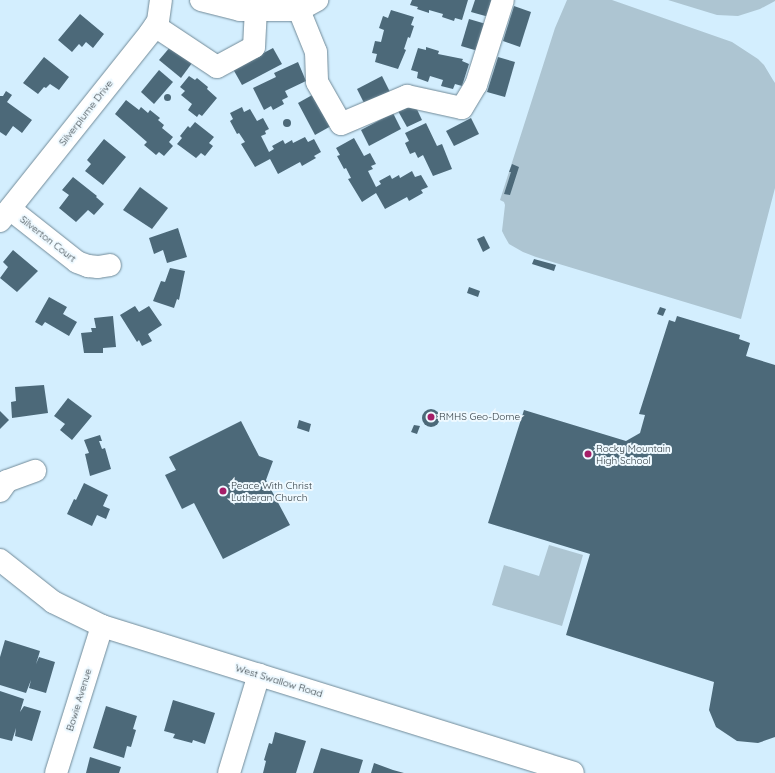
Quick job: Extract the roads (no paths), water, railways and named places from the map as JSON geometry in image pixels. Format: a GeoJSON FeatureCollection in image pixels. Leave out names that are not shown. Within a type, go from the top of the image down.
{"type":"FeatureCollection","features":[{"type":"Feature","properties":{"kind":"street","name":"Silverplume Drive"},"geometry":{"type":"LineString","coordinates":[[5,215],[155,26],[158,21],[162,0]]}},
{"type":"Feature","properties":{"kind":"street"},"geometry":{"type":"LineString","coordinates":[[201,0],[240,10],[308,5],[316,52],[317,82],[341,124],[406,96],[462,108],[476,85],[503,0]]}},
{"type":"Feature","properties":{"kind":"street"},"geometry":{"type":"LineString","coordinates":[[155,26],[217,67],[254,47],[256,10]]}},
{"type":"Feature","properties":{"kind":"street","name":"Silverton Court"},"geometry":{"type":"LineString","coordinates":[[5,215],[76,262],[98,268],[110,265]]}},
{"type":"Feature","properties":{"kind":"street"},"geometry":{"type":"LineString","coordinates":[[0,491],[7,481],[35,471]]}},
{"type":"Feature","properties":{"kind":"street","name":"West Swallow Road"},"geometry":{"type":"LineString","coordinates":[[0,560],[53,602],[102,626],[573,773]]}},
{"type":"Feature","properties":{"kind":"street","name":"Bowie Avenue"},"geometry":{"type":"LineString","coordinates":[[56,773],[102,626]]}},
{"type":"Feature","properties":{"kind":"street"},"geometry":{"type":"LineString","coordinates":[[229,773],[259,674]]}},
{"type":"Feature","properties":{"kind":"place","name":"RMHS Geo-Dome"},"geometry":{"type":"Point","coordinates":[431,417]}},
{"type":"Feature","properties":{"kind":"place","name":"Rocky Mountain High School"},"geometry":{"type":"Point","coordinates":[588,454]}},
{"type":"Feature","properties":{"kind":"place","name":"Peace With Christ Lutheran Church"},"geometry":{"type":"Point","coordinates":[223,491]}}]}
